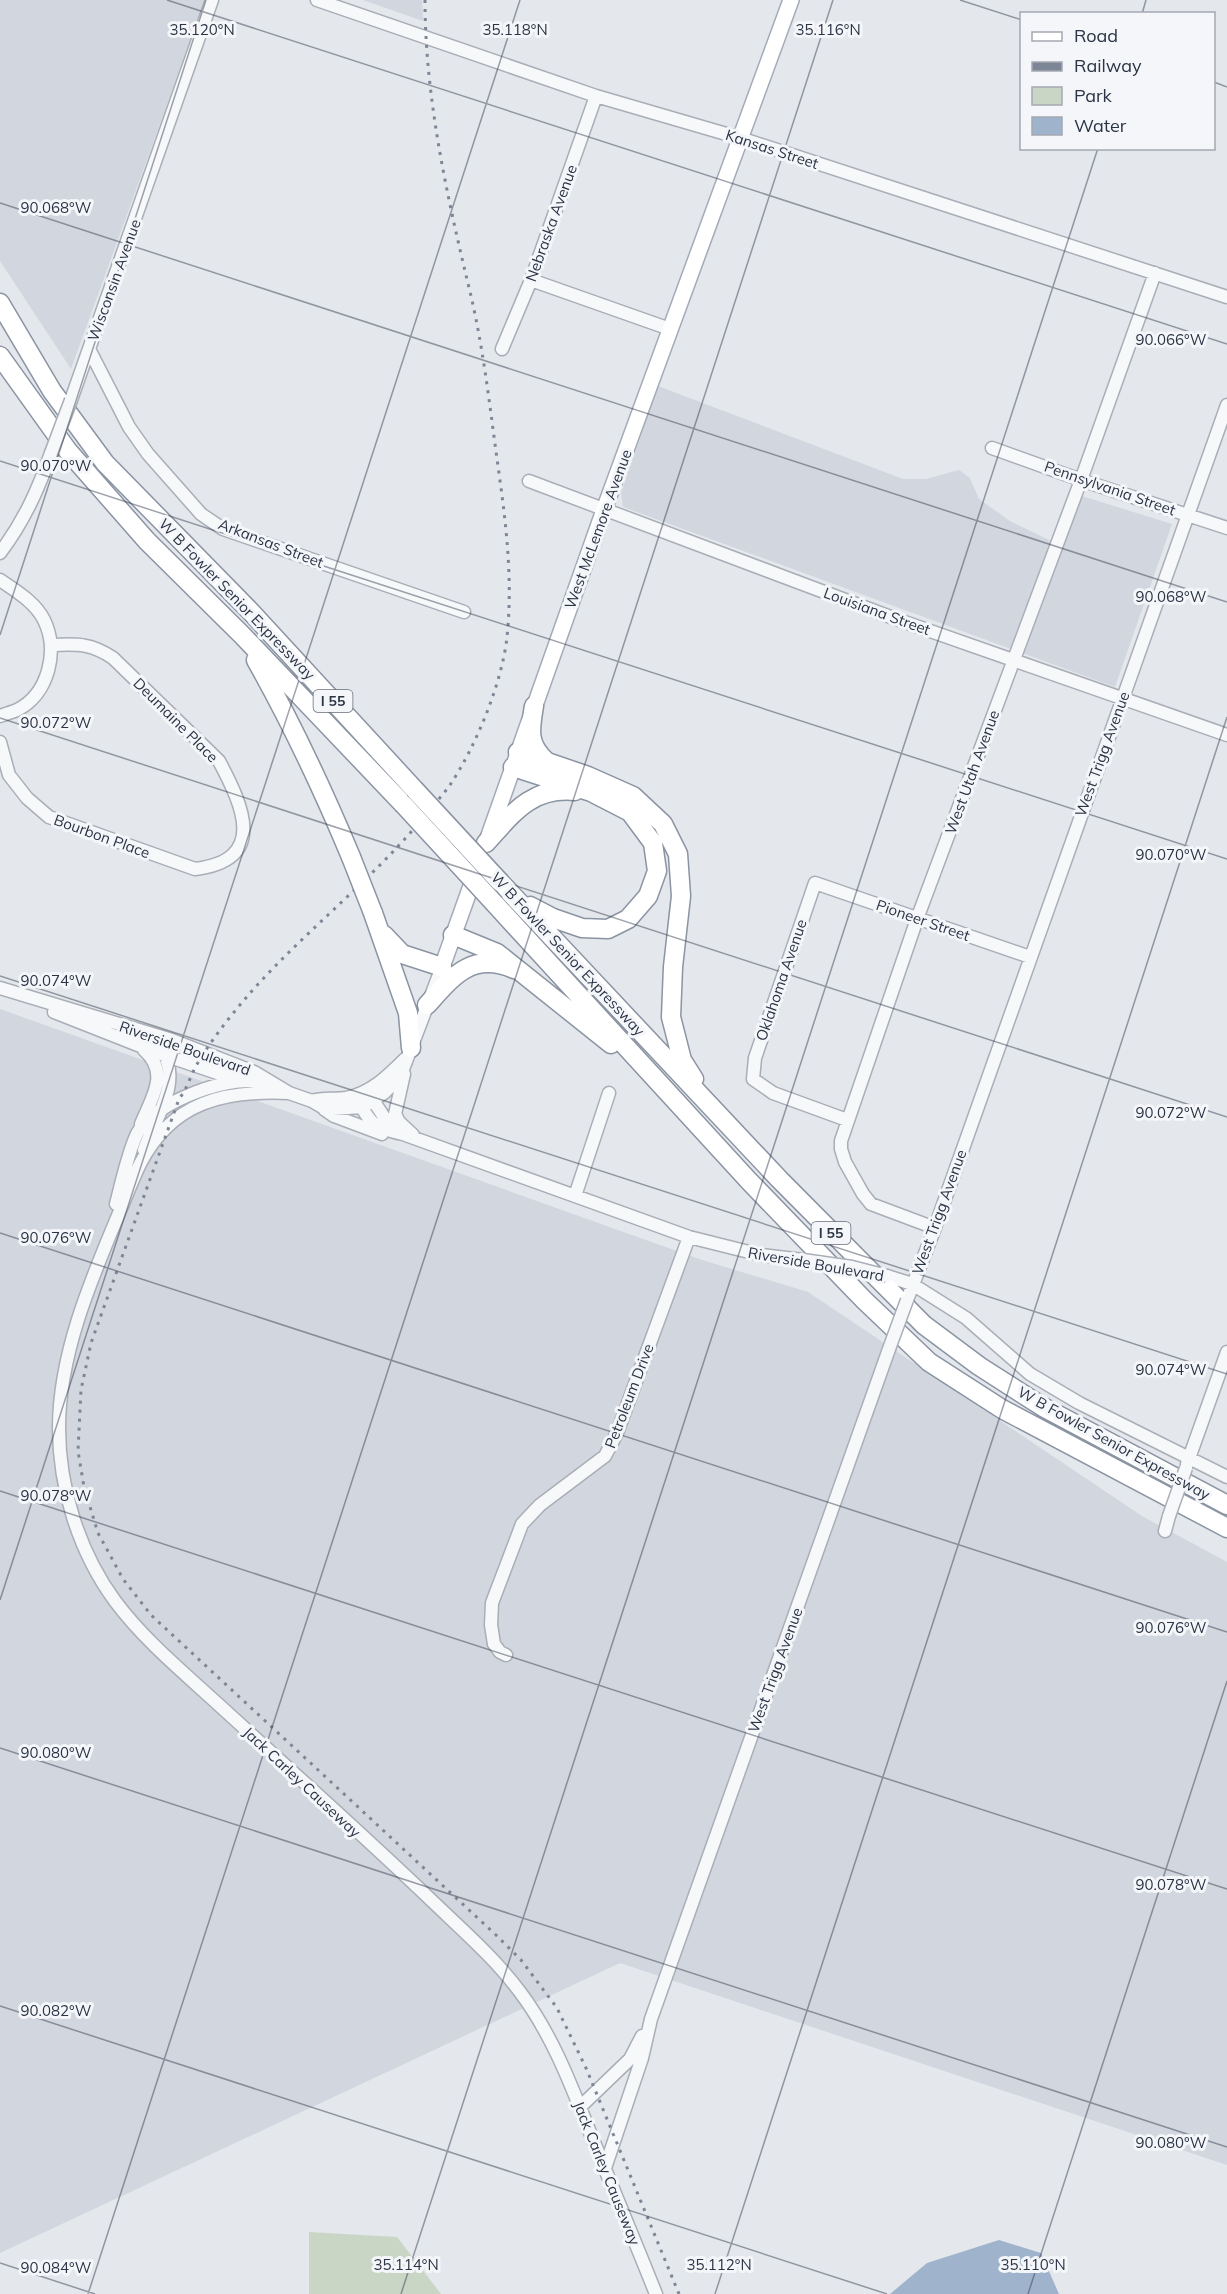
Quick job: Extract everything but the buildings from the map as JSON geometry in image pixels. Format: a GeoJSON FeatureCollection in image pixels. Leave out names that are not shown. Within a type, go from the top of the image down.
{"type":"FeatureCollection","features":[{"type":"Feature","properties":{"kind":"highway","name":"W B Fowler Senior Expressway"},"geometry":{"type":"LineString","coordinates":[[0,303],[52,391],[105,463],[252,613],[710,1107],[817,1219],[924,1325],[979,1366],[1043,1407],[1227,1505]]}},
{"type":"Feature","properties":{"kind":"highway","name":"W B Fowler Senior Expressway"},"geometry":{"type":"LineString","coordinates":[[0,356],[68,451],[147,541],[242,635],[403,804],[757,1189],[864,1300],[929,1362],[1002,1409],[1227,1528]]}},
{"type":"Feature","properties":{"kind":"highway"},"geometry":{"type":"LineString","coordinates":[[242,635],[279,701],[321,785],[373,913],[408,1013],[407,1059]]}},
{"type":"Feature","properties":{"kind":"highway"},"geometry":{"type":"LineString","coordinates":[[534,706],[532,740],[536,751],[548,762]]}},
{"type":"Feature","properties":{"kind":"highway"},"geometry":{"type":"LineString","coordinates":[[515,759],[548,762],[588,776],[633,796],[663,824],[678,854],[681,896],[673,967],[671,1017],[682,1060],[710,1107]]}},
{"type":"Feature","properties":{"kind":"highway"},"geometry":{"type":"LineString","coordinates":[[515,759],[591,792],[630,812],[653,843],[657,871],[648,896],[628,919],[608,929],[582,928],[552,918],[516,899]]}},
{"type":"Feature","properties":{"kind":"highway"},"geometry":{"type":"LineString","coordinates":[[486,843],[522,804],[542,794],[566,790],[591,792]]}},
{"type":"Feature","properties":{"kind":"highway"},"geometry":{"type":"LineString","coordinates":[[380,931],[402,954],[442,967]]}},
{"type":"Feature","properties":{"kind":"highway"},"geometry":{"type":"LineString","coordinates":[[453,935],[497,952],[660,1083]]}},
{"type":"Feature","properties":{"kind":"highway"},"geometry":{"type":"LineString","coordinates":[[428,1005],[454,975],[481,963],[502,964],[524,974]]}},
{"type":"Feature","properties":{"kind":"main road","name":"West McLemore Avenue"},"geometry":{"type":"LineString","coordinates":[[442,967],[604,510],[790,0]]}},
{"type":"Feature","properties":{"kind":"street","name":"Wisconsin Avenue"},"geometry":{"type":"LineString","coordinates":[[0,553],[21,524],[40,485],[212,0]]}},
{"type":"Feature","properties":{"kind":"street","name":"Kansas Street"},"geometry":{"type":"LineString","coordinates":[[317,0],[596,96],[740,138],[1227,297]]}},
{"type":"Feature","properties":{"kind":"street","name":"Nebraska Avenue"},"geometry":{"type":"LineString","coordinates":[[502,349],[531,280],[596,96]]}},
{"type":"Feature","properties":{"kind":"street","name":"West Utah Avenue"},"geometry":{"type":"LineString","coordinates":[[935,1228],[871,1204],[845,1162],[841,1149],[847,1120],[917,919],[1155,273]]}},
{"type":"Feature","properties":{"kind":"street"},"geometry":{"type":"LineString","coordinates":[[531,280],[670,329]]}},
{"type":"Feature","properties":{"kind":"street","name":"Arkansas Street"},"geometry":{"type":"LineString","coordinates":[[89,349],[129,427],[148,454],[201,514],[223,529],[464,612]]}},
{"type":"Feature","properties":{"kind":"street","name":"West Trigg Avenue"},"geometry":{"type":"LineString","coordinates":[[651,2019],[1227,405]]}},
{"type":"Feature","properties":{"kind":"street","name":"Pennsylvania Street"},"geometry":{"type":"LineString","coordinates":[[992,448],[1080,480],[1227,528]]}},
{"type":"Feature","properties":{"kind":"street","name":"Louisiana Street"},"geometry":{"type":"LineString","coordinates":[[529,481],[896,619],[1014,658],[1122,699],[1227,735]]}},
{"type":"Feature","properties":{"kind":"street"},"geometry":{"type":"LineString","coordinates":[[0,580],[30,601],[44,620],[52,645],[50,668],[37,692],[20,709],[0,716]]}},
{"type":"Feature","properties":{"kind":"street","name":"Deumaine Place"},"geometry":{"type":"LineString","coordinates":[[52,645],[77,644],[98,648],[113,658],[219,761],[230,782],[243,819],[243,834],[238,849]]}},
{"type":"Feature","properties":{"kind":"street","name":"Bourbon Place"},"geometry":{"type":"LineString","coordinates":[[0,742],[9,775],[27,798],[49,818],[195,869],[213,867],[229,860],[238,849]]}},
{"type":"Feature","properties":{"kind":"street","name":"Pioneer Street"},"geometry":{"type":"LineString","coordinates":[[816,883],[1030,957]]}},
{"type":"Feature","properties":{"kind":"street","name":"Oklahoma Avenue"},"geometry":{"type":"LineString","coordinates":[[816,883],[755,1058],[753,1079],[773,1093],[847,1120]]}},
{"type":"Feature","properties":{"kind":"street","name":"West McLemore Avenue"},"geometry":{"type":"LineString","coordinates":[[362,1107],[365,1095],[396,1081],[407,1059],[442,967]]}},
{"type":"Feature","properties":{"kind":"street","name":"Riverside Boulevard"},"geometry":{"type":"LineString","coordinates":[[2,989],[172,1040],[254,1072],[290,1093],[312,1101],[334,1116],[378,1133],[418,1140]]}},
{"type":"Feature","properties":{"kind":"street","name":"Riverside Boulevard"},"geometry":{"type":"LineString","coordinates":[[2,989],[139,1046],[268,1092]]}},
{"type":"Feature","properties":{"kind":"street"},"geometry":{"type":"LineString","coordinates":[[75,1011],[161,1050],[170,1065],[169,1087],[140,1163]]}},
{"type":"Feature","properties":{"kind":"street","name":"Jack Carley Causeway"},"geometry":{"type":"LineString","coordinates":[[139,1046],[153,1058],[157,1066],[158,1079],[138,1132],[105,1245],[70,1345],[62,1386],[59,1428],[62,1473],[72,1515],[89,1557],[115,1601],[160,1651],[409,1879],[482,1950],[519,1990],[562,2063],[656,2294]]}},
{"type":"Feature","properties":{"kind":"street"},"geometry":{"type":"LineString","coordinates":[[407,1059],[395,1114],[399,1122],[418,1140]]}},
{"type":"Feature","properties":{"kind":"street"},"geometry":{"type":"LineString","coordinates":[[138,1132],[148,1119],[179,1099],[200,1091],[240,1081],[257,1080],[290,1093]]}},
{"type":"Feature","properties":{"kind":"street","name":"Jack Carley Causeway"},"geometry":{"type":"LineString","coordinates":[[105,1245],[140,1163],[149,1148],[170,1124],[190,1108],[216,1097],[268,1092],[290,1093]]}},
{"type":"Feature","properties":{"kind":"street"},"geometry":{"type":"LineString","coordinates":[[575,1196],[609,1093]]}},
{"type":"Feature","properties":{"kind":"street"},"geometry":{"type":"LineString","coordinates":[[312,1101],[365,1095]]}},
{"type":"Feature","properties":{"kind":"street","name":"Riverside Boulevard"},"geometry":{"type":"LineString","coordinates":[[365,1095],[384,1118],[403,1134]]}},
{"type":"Feature","properties":{"kind":"street"},"geometry":{"type":"LineString","coordinates":[[324,1108],[362,1107]]}},
{"type":"Feature","properties":{"kind":"street","name":"Riverside Boulevard"},"geometry":{"type":"LineString","coordinates":[[362,1107],[381,1130],[403,1134],[689,1237],[761,1255],[852,1267],[912,1284],[966,1318],[1030,1374],[1188,1463],[1227,1477]]}},
{"type":"Feature","properties":{"kind":"street","name":"Petroleum Drive"},"geometry":{"type":"LineString","coordinates":[[506,1655],[500,1652],[494,1644],[491,1625],[492,1603],[522,1524],[540,1505],[605,1456],[617,1433],[689,1237]]}},
{"type":"Feature","properties":{"kind":"street"},"geometry":{"type":"LineString","coordinates":[[1165,1531],[1227,1352]]}},
{"type":"Feature","properties":{"kind":"street"},"geometry":{"type":"LineString","coordinates":[[580,2107],[630,2059],[651,2019]]}},
{"type":"Feature","properties":{"kind":"street"},"geometry":{"type":"LineString","coordinates":[[605,2168],[642,2058],[651,2019]]}},
{"type":"Feature","properties":{"kind":"shaded area"},"geometry":{"type":"Polygon","coordinates":[[[0,0],[205,0],[71,369],[0,261],[0,0]]]}},
{"type":"Feature","properties":{"kind":"shaded area"},"geometry":{"type":"Polygon","coordinates":[[[363,0],[422,0],[423,21],[363,0]]]}},
{"type":"Feature","properties":{"kind":"shaded area"},"geometry":{"type":"Polygon","coordinates":[[[658,386],[903,479],[926,479],[959,470],[970,478],[979,499],[1010,521],[1051,541],[1069,492],[1172,524],[1115,687],[623,507],[621,493],[658,386]]]}},
{"type":"Feature","properties":{"kind":"shaded area"},"geometry":{"type":"Polygon","coordinates":[[[0,1009],[702,1260],[808,1292],[1142,1516],[1227,1562],[1227,2165],[620,1963],[0,2253],[0,1009]]]}},
{"type":"Feature","properties":{"kind":"green space"},"geometry":{"type":"Polygon","coordinates":[[[309,2232],[397,2237],[441,2294],[309,2294],[309,2232]]]}},
{"type":"Feature","properties":{"kind":"water"},"geometry":{"type":"Polygon","coordinates":[[[999,2240],[1041,2253],[1059,2294],[890,2294],[927,2263],[999,2240]]]}},
{"type":"Feature","properties":{"kind":"railway"},"geometry":{"type":"LineString","coordinates":[[425,0],[433,112],[446,187],[480,338],[504,509],[508,551],[509,615],[500,674],[478,733],[447,789],[382,863],[293,948],[251,992],[222,1028],[196,1066],[179,1099],[91,1343],[81,1390],[78,1451],[84,1487],[98,1533],[123,1579],[151,1615],[496,1935],[521,1960],[557,2008],[586,2068],[679,2294]]}}]}
